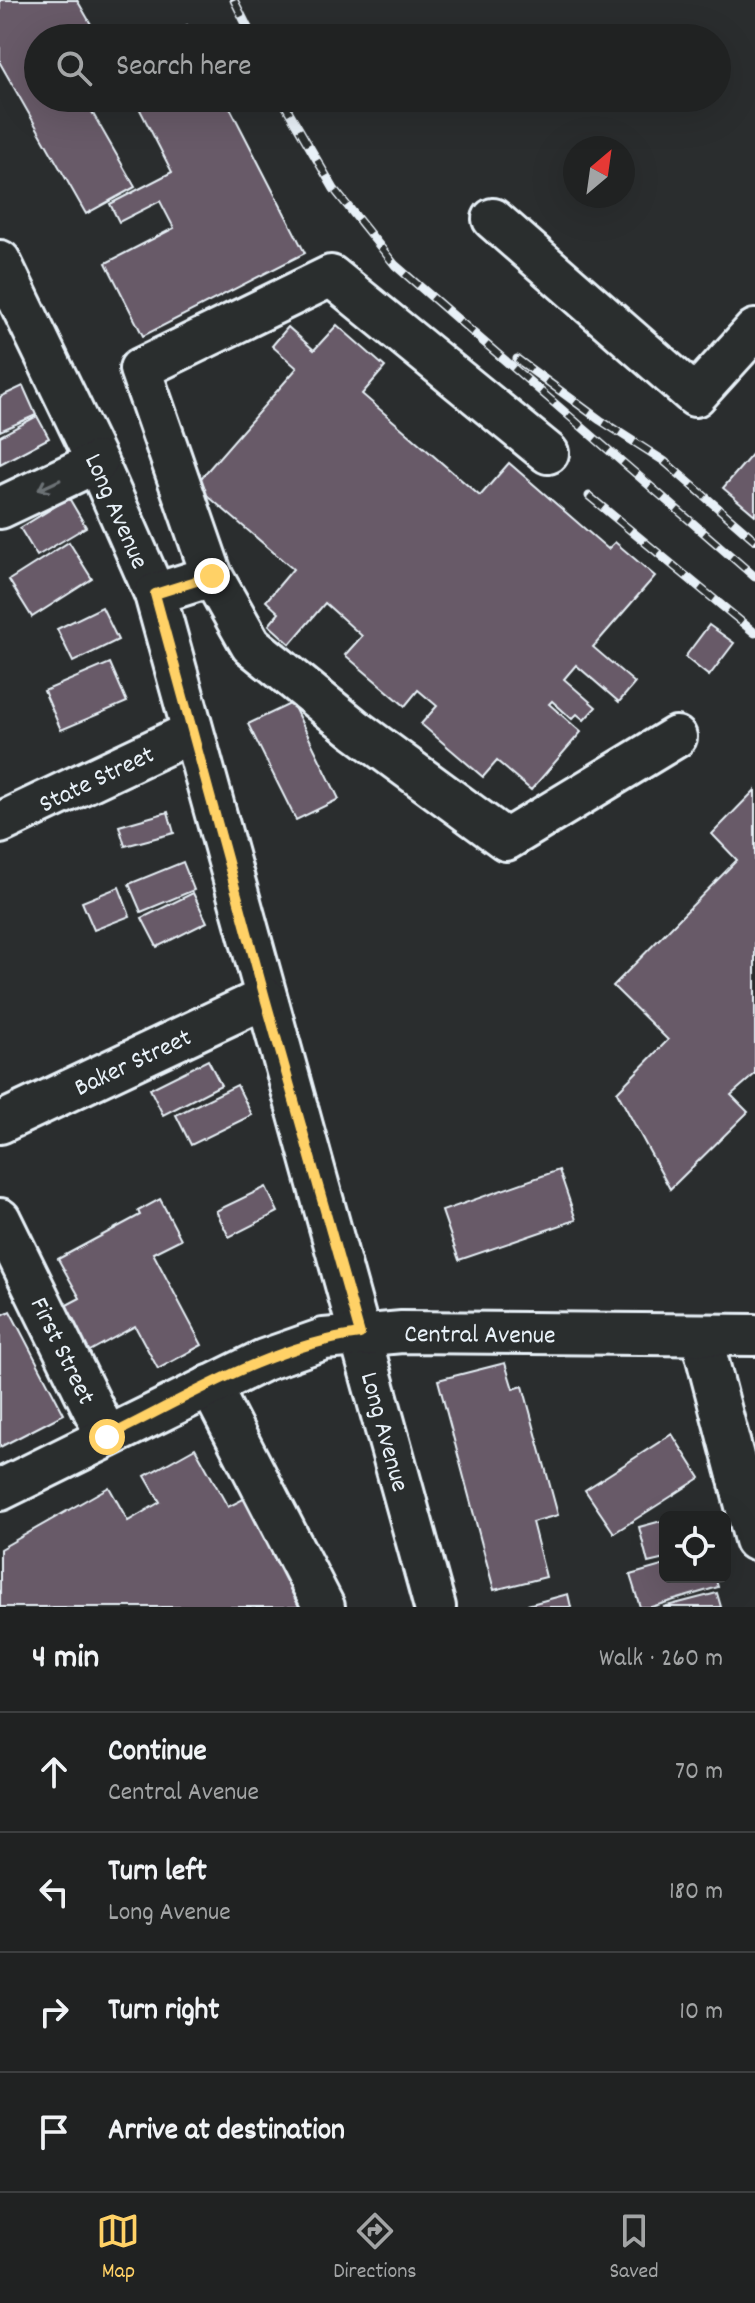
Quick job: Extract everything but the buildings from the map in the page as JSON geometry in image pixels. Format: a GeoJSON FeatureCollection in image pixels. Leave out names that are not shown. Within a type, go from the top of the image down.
{"type":"FeatureCollection","features":[{"type":"Feature","properties":{"kind":"street"},"geometry":{"type":"LineString","coordinates":[[493,219],[695,396],[755,330]]}},
{"type":"Feature","properties":{"kind":"street","name":"Long Avenue"},"geometry":{"type":"LineString","coordinates":[[0,261],[97,462],[155,594],[435,1607]]}},
{"type":"Feature","properties":{"kind":"street"},"geometry":{"type":"LineString","coordinates":[[548,453],[331,276],[140,369],[212,576],[251,645],[356,730],[506,840],[676,737]]}},
{"type":"Feature","properties":{"kind":"street"},"geometry":{"type":"LineString","coordinates":[[0,508],[97,462]]}},
{"type":"Feature","properties":{"kind":"street"},"geometry":{"type":"LineString","coordinates":[[155,594],[212,576]]}},
{"type":"Feature","properties":{"kind":"street","name":"State Street"},"geometry":{"type":"LineString","coordinates":[[0,823],[192,732]]}},
{"type":"Feature","properties":{"kind":"street","name":"Baker Street"},"geometry":{"type":"LineString","coordinates":[[0,1123],[265,998]]}},
{"type":"Feature","properties":{"kind":"street","name":"First Street"},"geometry":{"type":"LineString","coordinates":[[0,1219],[107,1437]]}},
{"type":"Feature","properties":{"kind":"street","name":"Central Avenue"},"geometry":{"type":"LineString","coordinates":[[0,1490],[264,1360],[304,1345],[360,1334],[402,1332],[755,1335]]}},
{"type":"Feature","properties":{"kind":"street"},"geometry":{"type":"LineString","coordinates":[[701,1335],[755,1540]]}},
{"type":"Feature","properties":{"kind":"street"},"geometry":{"type":"LineString","coordinates":[[210,1386],[324,1607]]}},
{"type":"Feature","properties":{"kind":"railway"},"geometry":{"type":"LineString","coordinates":[[234,0],[246,24]]}},
{"type":"Feature","properties":{"kind":"railway"},"geometry":{"type":"LineString","coordinates":[[289,112],[334,189],[395,265],[755,577]]}},
{"type":"Feature","properties":{"kind":"railway"},"geometry":{"type":"LineString","coordinates":[[517,359],[600,420],[664,461],[755,540]]}},
{"type":"Feature","properties":{"kind":"railway"},"geometry":{"type":"LineString","coordinates":[[589,496],[755,633]]}},
{"type":"Feature","properties":{"kind":"route"},"geometry":{"type":"LineString","coordinates":[[107,1437],[286,1351],[324,1339],[360,1334],[155,594],[212,576]]}}]}
